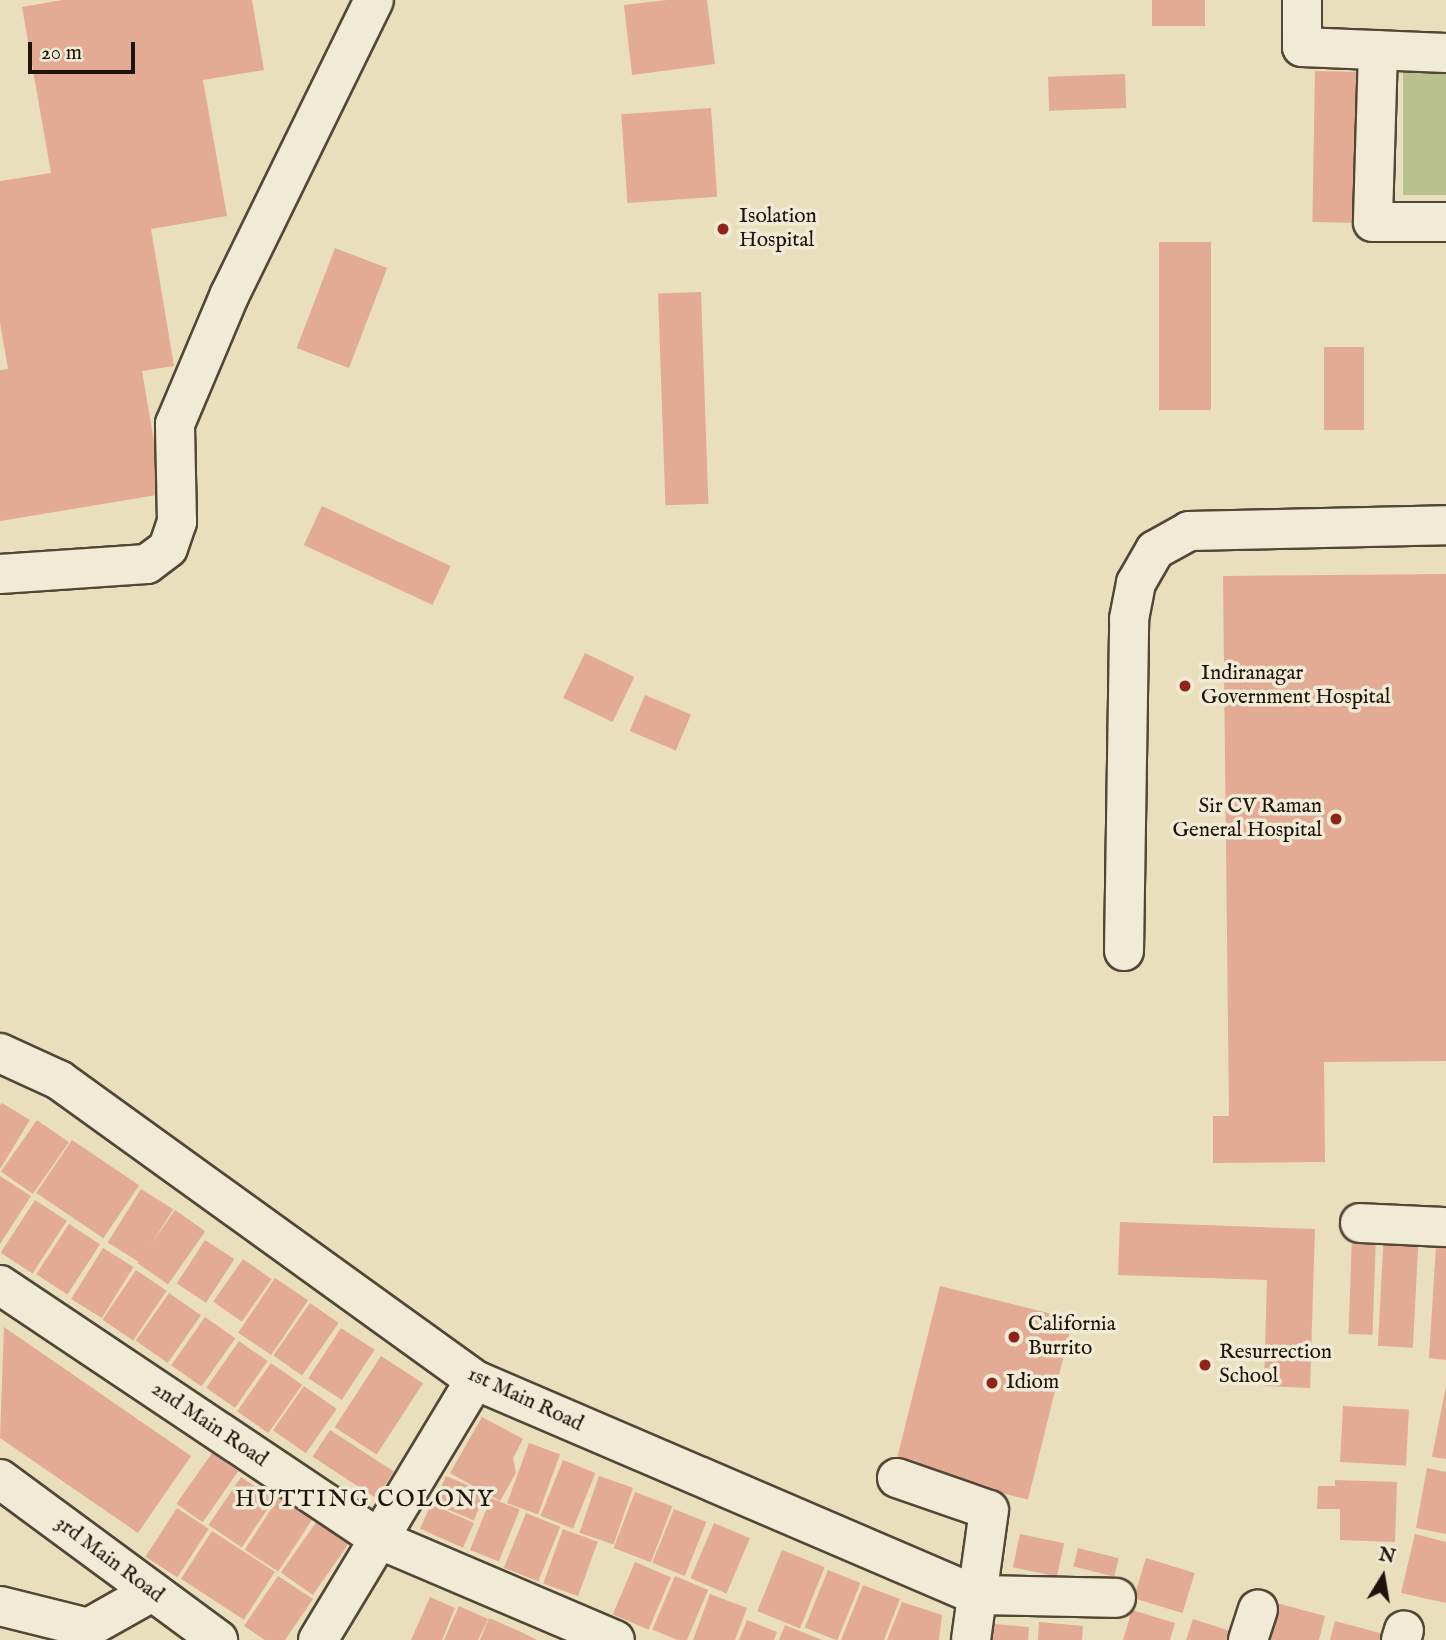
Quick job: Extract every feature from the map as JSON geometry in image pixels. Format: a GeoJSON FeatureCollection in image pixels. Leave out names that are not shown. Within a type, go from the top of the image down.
{"type":"FeatureCollection","features":[{"type":"Feature","properties":{"kind":"street"},"geometry":{"type":"LineString","coordinates":[[0,574],[147,564],[168,548],[177,522],[175,424],[230,294],[374,0]]}},
{"type":"Feature","properties":{"kind":"street"},"geometry":{"type":"LineString","coordinates":[[1302,0],[1302,47],[1446,53]]}},
{"type":"Feature","properties":{"kind":"street"},"geometry":{"type":"LineString","coordinates":[[1378,50],[1373,222],[1446,222]]}},
{"type":"Feature","properties":{"kind":"street"},"geometry":{"type":"LineString","coordinates":[[1124,951],[1129,619],[1136,583],[1155,550],[1189,531],[1446,525]]}},
{"type":"Feature","properties":{"kind":"street","name":"1st Main Road"},"geometry":{"type":"LineString","coordinates":[[0,1053],[60,1080],[475,1380],[976,1595],[1116,1598]]}},
{"type":"Feature","properties":{"kind":"street"},"geometry":{"type":"LineString","coordinates":[[1360,1223],[1446,1227]]}},
{"type":"Feature","properties":{"kind":"street","name":"2nd Main Road"},"geometry":{"type":"LineString","coordinates":[[0,1285],[383,1541],[615,1640]]}},
{"type":"Feature","properties":{"kind":"street"},"geometry":{"type":"LineString","coordinates":[[318,1640],[383,1541],[475,1380]]}},
{"type":"Feature","properties":{"kind":"street"},"geometry":{"type":"LineString","coordinates":[[897,1478],[989,1510],[971,1640]]}},
{"type":"Feature","properties":{"kind":"street","name":"3rd Main Road"},"geometry":{"type":"LineString","coordinates":[[0,1479],[218,1640]]}},
{"type":"Feature","properties":{"kind":"street"},"geometry":{"type":"LineString","coordinates":[[0,1605],[88,1628],[152,1592]]}},
{"type":"Feature","properties":{"kind":"green space"},"geometry":{"type":"Polygon","coordinates":[[[1403,72],[1446,72],[1446,195],[1403,195],[1403,72]]]}},
{"type":"Feature","properties":{"kind":"building"},"geometry":{"type":"Polygon","coordinates":[[[62,0],[252,0],[264,70],[203,80],[227,216],[151,229],[174,366],[142,371],[163,494],[0,521],[0,370],[8,369],[0,323],[0,181],[51,173],[22,7],[62,0]]]}},
{"type":"Feature","properties":{"kind":"building"},"geometry":{"type":"Polygon","coordinates":[[[667,0],[707,0],[715,64],[632,75],[624,5],[667,0]]]}},
{"type":"Feature","properties":{"kind":"building"},"geometry":{"type":"Polygon","coordinates":[[[1152,0],[1205,0],[1205,26],[1152,26],[1152,0]]]}},
{"type":"Feature","properties":{"kind":"building"},"geometry":{"type":"Polygon","coordinates":[[[1315,71],[1368,72],[1365,223],[1312,222],[1315,71]]]}},
{"type":"Feature","properties":{"kind":"building"},"geometry":{"type":"Polygon","coordinates":[[[1125,74],[1126,108],[1049,111],[1048,77],[1125,74]]]}},
{"type":"Feature","properties":{"kind":"building"},"geometry":{"type":"Polygon","coordinates":[[[711,108],[717,197],[627,203],[621,114],[711,108]]]}},
{"type":"Feature","properties":{"kind":"building"},"geometry":{"type":"Polygon","coordinates":[[[1159,242],[1211,242],[1211,410],[1159,410],[1159,242]]]}},
{"type":"Feature","properties":{"kind":"building"},"geometry":{"type":"Polygon","coordinates":[[[335,248],[387,268],[349,368],[297,348],[335,248]]]}},
{"type":"Feature","properties":{"kind":"building"},"geometry":{"type":"Polygon","coordinates":[[[701,292],[708,504],[665,505],[658,294],[701,292]]]}},
{"type":"Feature","properties":{"kind":"building"},"geometry":{"type":"Polygon","coordinates":[[[1324,347],[1364,347],[1364,430],[1324,430],[1324,347]]]}},
{"type":"Feature","properties":{"kind":"building"},"geometry":{"type":"Polygon","coordinates":[[[322,506],[451,566],[433,605],[304,545],[322,506]]]}},
{"type":"Feature","properties":{"kind":"building","name":"Sir CV Raman General Hospital"},"geometry":{"type":"Polygon","coordinates":[[[1446,574],[1446,1061],[1324,1062],[1325,1162],[1213,1163],[1213,1116],[1229,1116],[1223,576],[1446,574]]]}},
{"type":"Feature","properties":{"kind":"building"},"geometry":{"type":"Polygon","coordinates":[[[585,653],[634,677],[613,722],[563,698],[585,653]]]}},
{"type":"Feature","properties":{"kind":"building"},"geometry":{"type":"Polygon","coordinates":[[[645,695],[691,715],[676,750],[630,731],[645,695]]]}},
{"type":"Feature","properties":{"kind":"building"},"geometry":{"type":"Polygon","coordinates":[[[2,1103],[30,1120],[0,1169],[0,1105],[2,1103]]]}},
{"type":"Feature","properties":{"kind":"building"},"geometry":{"type":"Polygon","coordinates":[[[37,1120],[69,1142],[33,1194],[1,1172],[37,1120]]]}},
{"type":"Feature","properties":{"kind":"building"},"geometry":{"type":"Polygon","coordinates":[[[72,1140],[139,1185],[103,1238],[36,1193],[72,1140]]]}},
{"type":"Feature","properties":{"kind":"building"},"geometry":{"type":"Polygon","coordinates":[[[0,1176],[31,1196],[0,1244],[0,1176]]]}},
{"type":"Feature","properties":{"kind":"building"},"geometry":{"type":"Polygon","coordinates":[[[141,1189],[173,1209],[140,1263],[108,1242],[141,1189]]]}},
{"type":"Feature","properties":{"kind":"building"},"geometry":{"type":"Polygon","coordinates":[[[35,1200],[67,1221],[33,1274],[1,1253],[35,1200]]]}},
{"type":"Feature","properties":{"kind":"building"},"geometry":{"type":"Polygon","coordinates":[[[175,1210],[205,1231],[168,1284],[138,1263],[175,1210]]]}},
{"type":"Feature","properties":{"kind":"building"},"geometry":{"type":"Polygon","coordinates":[[[1120,1222],[1315,1229],[1310,1388],[1264,1386],[1267,1280],[1118,1275],[1120,1222]]]}},
{"type":"Feature","properties":{"kind":"building"},"geometry":{"type":"Polygon","coordinates":[[[69,1224],[100,1244],[67,1294],[36,1274],[69,1224]]]}},
{"type":"Feature","properties":{"kind":"building"},"geometry":{"type":"Polygon","coordinates":[[[1384,1230],[1419,1232],[1413,1348],[1378,1346],[1384,1230]]]}},
{"type":"Feature","properties":{"kind":"building"},"geometry":{"type":"Polygon","coordinates":[[[1352,1235],[1376,1236],[1373,1335],[1349,1334],[1352,1235]]]}},
{"type":"Feature","properties":{"kind":"building"},"geometry":{"type":"Polygon","coordinates":[[[205,1240],[234,1259],[206,1303],[177,1284],[205,1240]]]}},
{"type":"Feature","properties":{"kind":"building"},"geometry":{"type":"Polygon","coordinates":[[[1436,1246],[1446,1247],[1446,1360],[1429,1358],[1436,1246]]]}},
{"type":"Feature","properties":{"kind":"building"},"geometry":{"type":"Polygon","coordinates":[[[103,1248],[134,1267],[102,1318],[71,1299],[103,1248]]]}},
{"type":"Feature","properties":{"kind":"building"},"geometry":{"type":"Polygon","coordinates":[[[243,1259],[272,1279],[242,1322],[213,1302],[243,1259]]]}},
{"type":"Feature","properties":{"kind":"building"},"geometry":{"type":"Polygon","coordinates":[[[136,1270],[167,1291],[133,1340],[102,1320],[136,1270]]]}},
{"type":"Feature","properties":{"kind":"building"},"geometry":{"type":"Polygon","coordinates":[[[275,1278],[308,1300],[271,1355],[238,1333],[275,1278]]]}},
{"type":"Feature","properties":{"kind":"building"},"geometry":{"type":"Polygon","coordinates":[[[940,1286],[1073,1319],[1028,1500],[895,1466],[940,1286]]]}},
{"type":"Feature","properties":{"kind":"building"},"geometry":{"type":"Polygon","coordinates":[[[169,1293],[201,1315],[168,1363],[136,1341],[169,1293]]]}},
{"type":"Feature","properties":{"kind":"building"},"geometry":{"type":"Polygon","coordinates":[[[310,1303],[339,1323],[302,1376],[273,1355],[310,1303]]]}},
{"type":"Feature","properties":{"kind":"building"},"geometry":{"type":"Polygon","coordinates":[[[205,1317],[235,1338],[201,1387],[171,1365],[205,1317]]]}},
{"type":"Feature","properties":{"kind":"building"},"geometry":{"type":"Polygon","coordinates":[[[4,1327],[191,1456],[138,1533],[0,1438],[4,1327]]]}},
{"type":"Feature","properties":{"kind":"building"},"geometry":{"type":"Polygon","coordinates":[[[341,1328],[375,1350],[342,1400],[308,1378],[341,1328]]]}},
{"type":"Feature","properties":{"kind":"building"},"geometry":{"type":"Polygon","coordinates":[[[239,1341],[268,1361],[235,1408],[206,1388],[239,1341]]]}},
{"type":"Feature","properties":{"kind":"building"},"geometry":{"type":"Polygon","coordinates":[[[381,1356],[423,1383],[377,1455],[335,1427],[381,1356]]]}},
{"type":"Feature","properties":{"kind":"building"},"geometry":{"type":"Polygon","coordinates":[[[271,1363],[302,1385],[268,1433],[237,1411],[271,1363]]]}},
{"type":"Feature","properties":{"kind":"building"},"geometry":{"type":"Polygon","coordinates":[[[304,1386],[337,1409],[306,1453],[273,1430],[304,1386]]]}},
{"type":"Feature","properties":{"kind":"building"},"geometry":{"type":"Polygon","coordinates":[[[1446,1386],[1446,1459],[1432,1457],[1446,1386]]]}},
{"type":"Feature","properties":{"kind":"building"},"geometry":{"type":"Polygon","coordinates":[[[1343,1406],[1409,1409],[1406,1465],[1340,1462],[1343,1406]]]}},
{"type":"Feature","properties":{"kind":"building"},"geometry":{"type":"Polygon","coordinates":[[[482,1417],[523,1439],[513,1458],[516,1473],[500,1501],[450,1473],[482,1417]]]}},
{"type":"Feature","properties":{"kind":"building"},"geometry":{"type":"Polygon","coordinates":[[[330,1430],[394,1471],[376,1498],[313,1457],[330,1430]]]}},
{"type":"Feature","properties":{"kind":"building"},"geometry":{"type":"Polygon","coordinates":[[[529,1443],[560,1454],[538,1514],[507,1503],[529,1443]]]}},
{"type":"Feature","properties":{"kind":"building"},"geometry":{"type":"Polygon","coordinates":[[[212,1453],[238,1471],[203,1522],[176,1504],[212,1453]]]}},
{"type":"Feature","properties":{"kind":"building"},"geometry":{"type":"Polygon","coordinates":[[[563,1460],[595,1473],[573,1529],[541,1516],[563,1460]]]}},
{"type":"Feature","properties":{"kind":"building"},"geometry":{"type":"Polygon","coordinates":[[[1427,1468],[1446,1472],[1446,1534],[1416,1528],[1427,1468]]]}},
{"type":"Feature","properties":{"kind":"building"},"geometry":{"type":"Polygon","coordinates":[[[446,1476],[486,1493],[474,1520],[434,1504],[446,1476]]]}},
{"type":"Feature","properties":{"kind":"building"},"geometry":{"type":"Polygon","coordinates":[[[599,1476],[633,1488],[614,1544],[579,1533],[599,1476]]]}},
{"type":"Feature","properties":{"kind":"building"},"geometry":{"type":"Polygon","coordinates":[[[241,1477],[274,1499],[242,1547],[209,1525],[241,1477]]]}},
{"type":"Feature","properties":{"kind":"building"},"geometry":{"type":"Polygon","coordinates":[[[1335,1480],[1397,1482],[1395,1542],[1340,1540],[1340,1509],[1317,1509],[1318,1486],[1335,1486],[1335,1480]]]}},
{"type":"Feature","properties":{"kind":"building"},"geometry":{"type":"Polygon","coordinates":[[[635,1492],[672,1506],[651,1562],[613,1548],[635,1492]]]}},
{"type":"Feature","properties":{"kind":"building"},"geometry":{"type":"Polygon","coordinates":[[[279,1497],[313,1519],[278,1572],[245,1550],[279,1497]]]}},
{"type":"Feature","properties":{"kind":"building"},"geometry":{"type":"Polygon","coordinates":[[[491,1498],[520,1510],[499,1562],[470,1550],[491,1498]]]}},
{"type":"Feature","properties":{"kind":"building"},"geometry":{"type":"Polygon","coordinates":[[[431,1504],[474,1523],[463,1548],[420,1529],[431,1504]]]}},
{"type":"Feature","properties":{"kind":"building"},"geometry":{"type":"Polygon","coordinates":[[[177,1508],[209,1529],[177,1577],[145,1557],[177,1508]]]}},
{"type":"Feature","properties":{"kind":"building"},"geometry":{"type":"Polygon","coordinates":[[[674,1509],[706,1522],[685,1576],[652,1563],[674,1509]]]}},
{"type":"Feature","properties":{"kind":"building"},"geometry":{"type":"Polygon","coordinates":[[[526,1513],[560,1527],[538,1582],[504,1568],[526,1513]]]}},
{"type":"Feature","properties":{"kind":"building"},"geometry":{"type":"Polygon","coordinates":[[[317,1521],[349,1543],[313,1595],[281,1573],[317,1521]]]}},
{"type":"Feature","properties":{"kind":"building"},"geometry":{"type":"Polygon","coordinates":[[[714,1523],[750,1538],[726,1593],[691,1578],[714,1523]]]}},
{"type":"Feature","properties":{"kind":"building"},"geometry":{"type":"Polygon","coordinates":[[[563,1529],[598,1542],[578,1596],[543,1584],[563,1529]]]}},
{"type":"Feature","properties":{"kind":"building"},"geometry":{"type":"Polygon","coordinates":[[[212,1531],[275,1572],[244,1620],[181,1579],[212,1531]]]}},
{"type":"Feature","properties":{"kind":"building"},"geometry":{"type":"Polygon","coordinates":[[[1020,1534],[1064,1543],[1057,1577],[1013,1567],[1020,1534]]]}},
{"type":"Feature","properties":{"kind":"building"},"geometry":{"type":"Polygon","coordinates":[[[1415,1534],[1446,1542],[1446,1603],[1401,1593],[1415,1534]]]}},
{"type":"Feature","properties":{"kind":"building"},"geometry":{"type":"Polygon","coordinates":[[[1078,1548],[1119,1558],[1114,1577],[1073,1566],[1078,1548]]]}},
{"type":"Feature","properties":{"kind":"building"},"geometry":{"type":"Polygon","coordinates":[[[782,1550],[825,1567],[800,1628],[757,1611],[782,1550]]]}},
{"type":"Feature","properties":{"kind":"building"},"geometry":{"type":"Polygon","coordinates":[[[1146,1558],[1195,1573],[1182,1613],[1134,1598],[1146,1558]]]}},
{"type":"Feature","properties":{"kind":"building"},"geometry":{"type":"Polygon","coordinates":[[[635,1562],[671,1577],[649,1630],[613,1614],[635,1562]]]}},
{"type":"Feature","properties":{"kind":"building"},"geometry":{"type":"Polygon","coordinates":[[[828,1570],[860,1583],[837,1640],[805,1627],[828,1570]]]}},
{"type":"Feature","properties":{"kind":"building"},"geometry":{"type":"Polygon","coordinates":[[[278,1576],[313,1599],[285,1640],[265,1640],[244,1626],[278,1576]]]}},
{"type":"Feature","properties":{"kind":"building"},"geometry":{"type":"Polygon","coordinates":[[[675,1576],[708,1590],[687,1640],[677,1640],[652,1629],[675,1576]]]}},
{"type":"Feature","properties":{"kind":"building"},"geometry":{"type":"Polygon","coordinates":[[[863,1585],[900,1599],[884,1640],[841,1640],[863,1585]]]}},
{"type":"Feature","properties":{"kind":"building"},"geometry":{"type":"Polygon","coordinates":[[[710,1594],[747,1608],[735,1640],[693,1640],[710,1594]]]}},
{"type":"Feature","properties":{"kind":"building"},"geometry":{"type":"Polygon","coordinates":[[[430,1597],[455,1608],[442,1640],[411,1640],[430,1597]]]}},
{"type":"Feature","properties":{"kind":"building"},"geometry":{"type":"Polygon","coordinates":[[[902,1602],[942,1615],[939,1640],[887,1640],[902,1602]]]}},
{"type":"Feature","properties":{"kind":"building"},"geometry":{"type":"Polygon","coordinates":[[[1273,1602],[1325,1616],[1319,1640],[1264,1640],[1273,1602]]]}},
{"type":"Feature","properties":{"kind":"building"},"geometry":{"type":"Polygon","coordinates":[[[459,1606],[488,1619],[478,1640],[444,1640],[459,1606]]]}},
{"type":"Feature","properties":{"kind":"building"},"geometry":{"type":"Polygon","coordinates":[[[1132,1610],[1175,1623],[1170,1640],[1123,1640],[1132,1610]]]}},
{"type":"Feature","properties":{"kind":"building"},"geometry":{"type":"Polygon","coordinates":[[[489,1618],[519,1631],[537,1640],[480,1640],[489,1618]]]}},
{"type":"Feature","properties":{"kind":"building"},"geometry":{"type":"Polygon","coordinates":[[[1193,1619],[1233,1632],[1231,1640],[1186,1640],[1193,1619]]]}},
{"type":"Feature","properties":{"kind":"building"},"geometry":{"type":"Polygon","coordinates":[[[747,1620],[777,1632],[774,1640],[739,1640],[747,1620]]]}},
{"type":"Feature","properties":{"kind":"building"},"geometry":{"type":"Polygon","coordinates":[[[1335,1621],[1391,1636],[1390,1640],[1330,1640],[1335,1621]]]}},
{"type":"Feature","properties":{"kind":"building"},"geometry":{"type":"Polygon","coordinates":[[[1039,1622],[1083,1626],[1082,1640],[1038,1640],[1039,1622]]]}},
{"type":"Feature","properties":{"kind":"building"},"geometry":{"type":"Polygon","coordinates":[[[994,1624],[1029,1627],[1028,1640],[992,1640],[994,1624]]]}},
{"type":"Feature","properties":{"kind":"building"},"geometry":{"type":"Polygon","coordinates":[[[785,1625],[822,1640],[779,1640],[785,1625]]]}},
{"type":"Feature","properties":{"kind":"place","name":"Isolation Hospital"},"geometry":{"type":"Point","coordinates":[723,229]}},
{"type":"Feature","properties":{"kind":"place","name":"Indiranagar Government Hospital"},"geometry":{"type":"Point","coordinates":[1185,686]}},
{"type":"Feature","properties":{"kind":"place","name":"Sir CV Raman General Hospital"},"geometry":{"type":"Point","coordinates":[1336,819]}},
{"type":"Feature","properties":{"kind":"place","name":"California Burrito"},"geometry":{"type":"Point","coordinates":[1014,1337]}},
{"type":"Feature","properties":{"kind":"place","name":"Resurrection School"},"geometry":{"type":"Point","coordinates":[1205,1365]}},
{"type":"Feature","properties":{"kind":"place","name":"Idiom"},"geometry":{"type":"Point","coordinates":[992,1383]}},
{"type":"Feature","properties":{"kind":"district","name":"HUTTING COLONY"},"geometry":{"type":"Point","coordinates":[365,1500]}}]}
